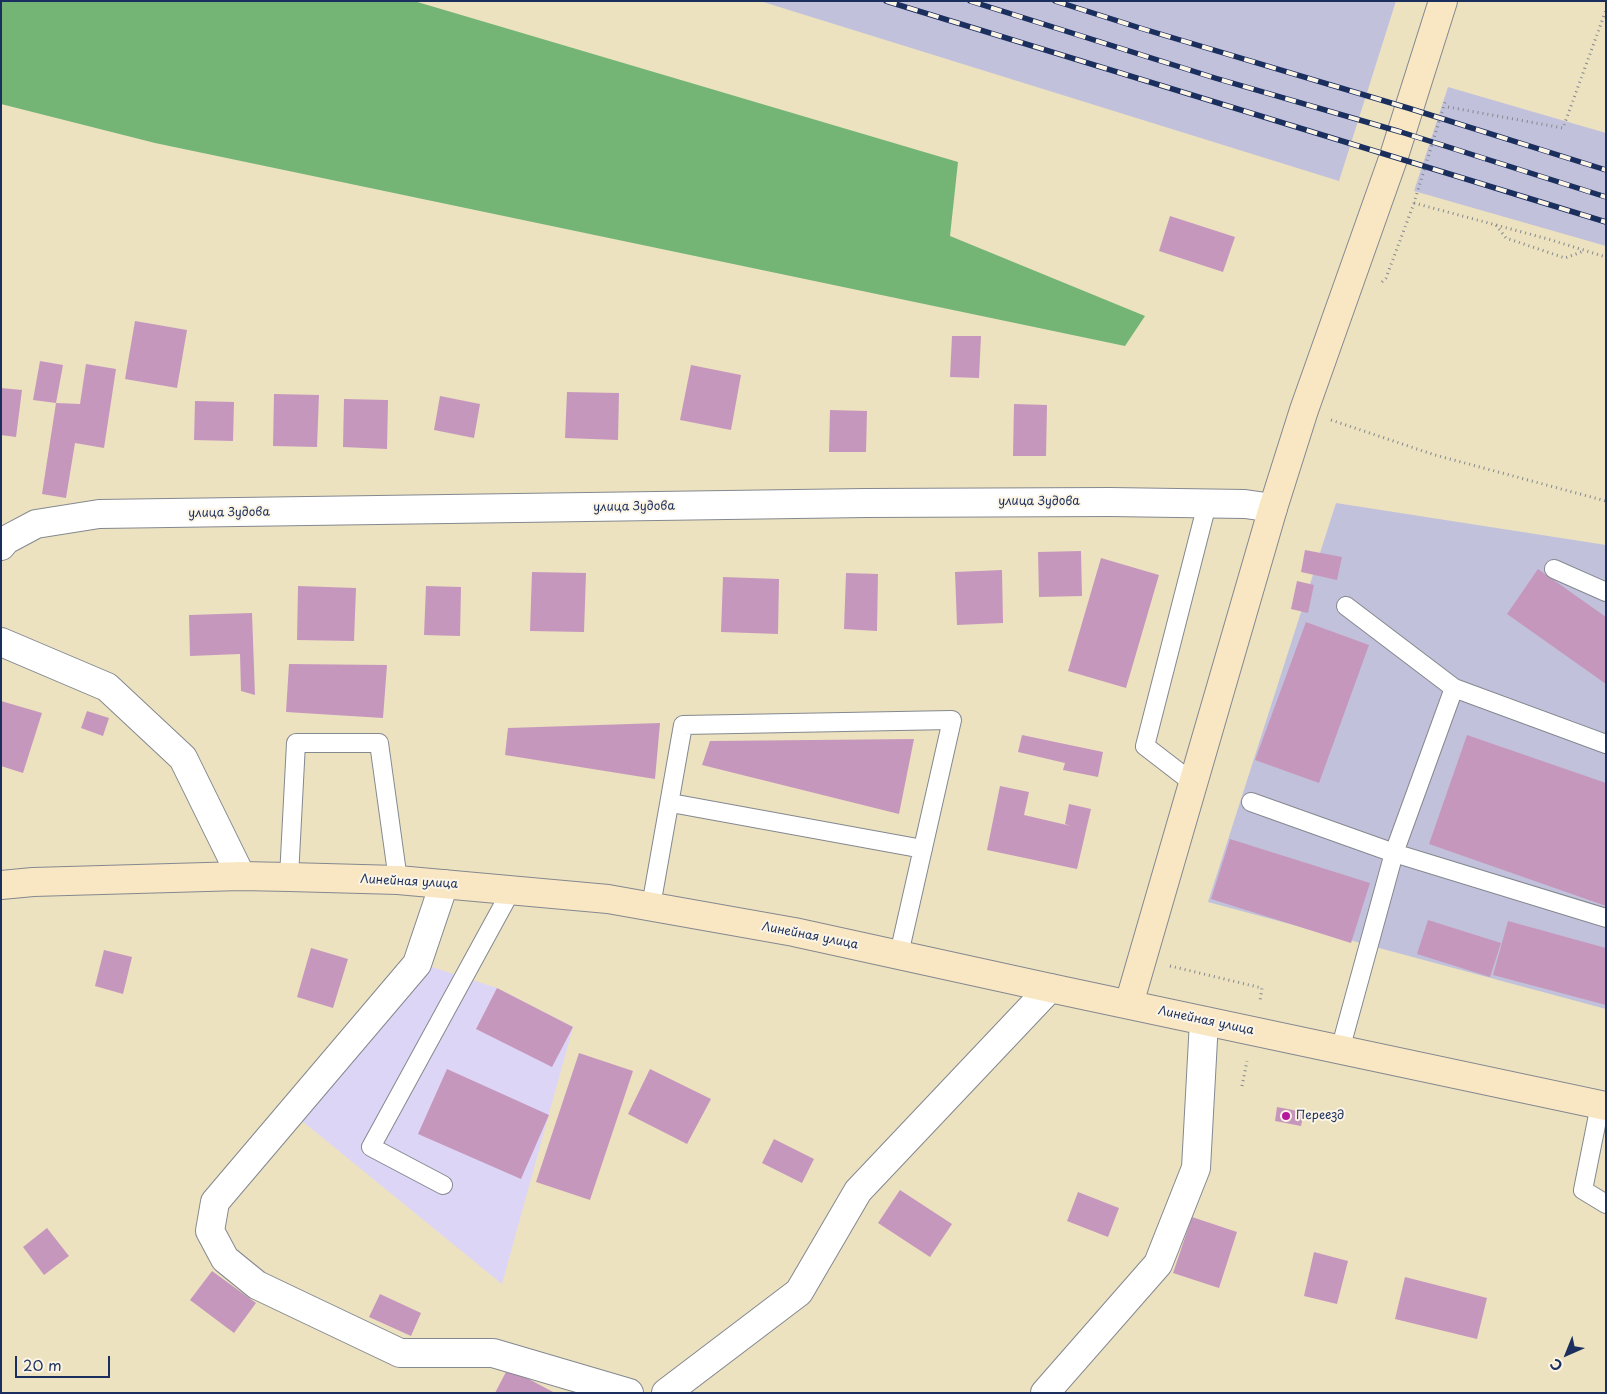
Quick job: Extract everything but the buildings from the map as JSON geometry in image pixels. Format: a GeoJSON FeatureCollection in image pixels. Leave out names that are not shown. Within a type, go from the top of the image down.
{"type":"FeatureCollection","features":[{"type":"Feature","properties":{"kind":"street"},"geometry":{"type":"LineString","coordinates":[[1129,1004],[1273,508],[1304,410],[1394,156],[1443,1]]}},
{"type":"Feature","properties":{"kind":"street","name":"улица Зудова"},"geometry":{"type":"LineString","coordinates":[[1,546],[6,540],[36,524],[99,514],[866,503],[1110,502],[1245,504],[1273,508]]}},
{"type":"Feature","properties":{"kind":"street"},"geometry":{"type":"LineString","coordinates":[[1,642],[107,687],[183,758],[241,876]]}},
{"type":"Feature","properties":{"kind":"street","name":"Линейная улица"},"geometry":{"type":"LineString","coordinates":[[1,885],[34,882],[241,876],[289,877],[398,880],[608,899],[794,932],[1603,1106]]}},
{"type":"Feature","properties":{"kind":"street"},"geometry":{"type":"LineString","coordinates":[[444,884],[417,964],[215,1202],[210,1231],[225,1259],[257,1285],[400,1353],[493,1353],[629,1393]]}},
{"type":"Feature","properties":{"kind":"street"},"geometry":{"type":"LineString","coordinates":[[666,1393],[799,1292],[858,1191],[1050,988]]}},
{"type":"Feature","properties":{"kind":"street"},"geometry":{"type":"LineString","coordinates":[[1045,1393],[1158,1264],[1196,1168],[1204,1021]]}},
{"type":"Feature","properties":{"kind":"lane"},"geometry":{"type":"LineString","coordinates":[[1193,784],[1145,746],[1207,504]]}},
{"type":"Feature","properties":{"kind":"lane"},"geometry":{"type":"LineString","coordinates":[[1554,569],[1606,592]]}},
{"type":"Feature","properties":{"kind":"lane"},"geometry":{"type":"LineString","coordinates":[[1346,606],[1454,688],[1606,744]]}},
{"type":"Feature","properties":{"kind":"lane"},"geometry":{"type":"LineString","coordinates":[[1340,1050],[1394,853],[1454,688]]}},
{"type":"Feature","properties":{"kind":"lane"},"geometry":{"type":"LineString","coordinates":[[651,906],[684,725],[952,720],[899,954]]}},
{"type":"Feature","properties":{"kind":"lane"},"geometry":{"type":"LineString","coordinates":[[289,877],[296,743],[379,743],[398,880]]}},
{"type":"Feature","properties":{"kind":"lane"},"geometry":{"type":"LineString","coordinates":[[1251,802],[1394,853],[1606,918]]}},
{"type":"Feature","properties":{"kind":"lane"},"geometry":{"type":"LineString","coordinates":[[671,803],[923,849]]}},
{"type":"Feature","properties":{"kind":"lane"},"geometry":{"type":"LineString","coordinates":[[443,1185],[371,1147],[512,889]]}},
{"type":"Feature","properties":{"kind":"lane"},"geometry":{"type":"LineString","coordinates":[[1603,1106],[1583,1190],[1606,1204]]}},
{"type":"Feature","properties":{"kind":"path"},"geometry":{"type":"LineString","coordinates":[[1448,107],[1563,128],[1606,10]]}},
{"type":"Feature","properties":{"kind":"path"},"geometry":{"type":"LineString","coordinates":[[1414,203],[1548,238],[1606,257]]}},
{"type":"Feature","properties":{"kind":"path"},"geometry":{"type":"LineString","coordinates":[[1496,224],[1506,238],[1565,258],[1584,251]]}},
{"type":"Feature","properties":{"kind":"path"},"geometry":{"type":"LineString","coordinates":[[1304,410],[1435,455],[1606,501]]}},
{"type":"Feature","properties":{"kind":"shaded area"},"geometry":{"type":"Polygon","coordinates":[[[760,1],[1396,1],[1339,181],[760,1]]]}},
{"type":"Feature","properties":{"kind":"shaded area"},"geometry":{"type":"Polygon","coordinates":[[[1448,87],[1606,133],[1606,246],[1414,191],[1448,87]]]}},
{"type":"Feature","properties":{"kind":"shaded area"},"geometry":{"type":"Polygon","coordinates":[[[1336,503],[1606,545],[1606,1009],[1208,902],[1336,503]]]}},
{"type":"Feature","properties":{"kind":"shaded area"},"geometry":{"type":"Polygon","coordinates":[[[432,967],[497,988],[573,1027],[502,1284],[302,1121],[432,967]]]}},
{"type":"Feature","properties":{"kind":"green space"},"geometry":{"type":"Polygon","coordinates":[[[1,1],[414,1],[958,162],[950,236],[1145,316],[1125,346],[155,143],[1,104],[1,1]]]}},
{"type":"Feature","properties":{"kind":"railway"},"geometry":{"type":"LineString","coordinates":[[886,1],[1606,222]]}},
{"type":"Feature","properties":{"kind":"railway"},"geometry":{"type":"LineString","coordinates":[[970,1],[1215,78],[1401,132],[1606,197]]}},
{"type":"Feature","properties":{"kind":"railway"},"geometry":{"type":"LineString","coordinates":[[1055,1],[1606,170]]}},
{"type":"Feature","properties":{"kind":"place","name":"Переезд"},"geometry":{"type":"Point","coordinates":[1286,1116]}}]}
